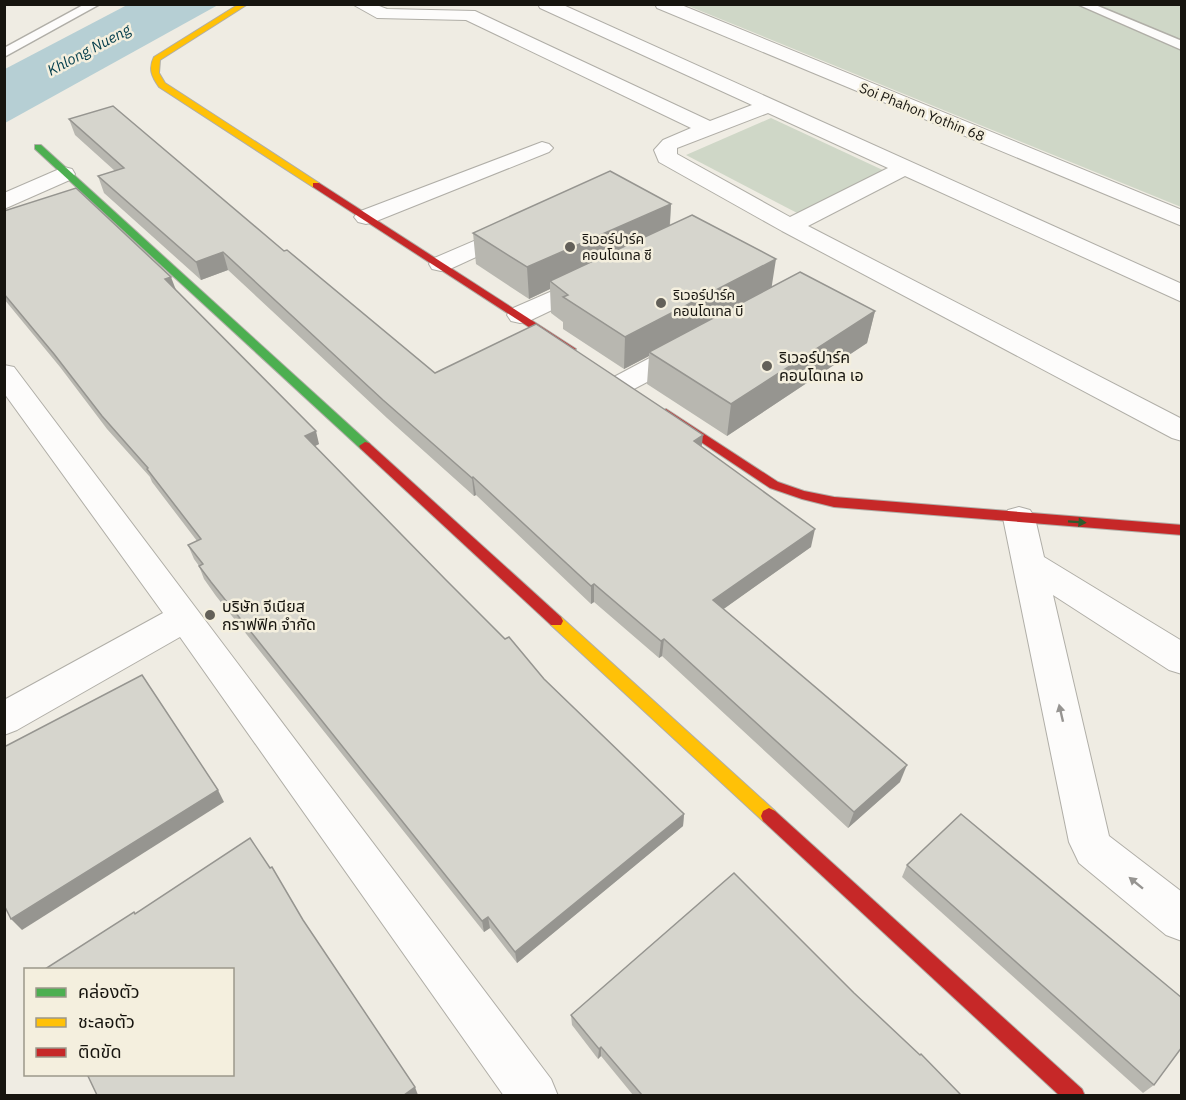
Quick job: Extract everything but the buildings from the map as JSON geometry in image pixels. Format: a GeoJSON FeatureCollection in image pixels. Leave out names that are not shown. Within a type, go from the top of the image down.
{"type":"FeatureCollection","features":[{"type":"Feature","properties":{"kind":"street"},"geometry":{"type":"LineString","coordinates":[[245,4],[157,59],[153,66],[154,75],[162,85],[585,359]]}},
{"type":"Feature","properties":{"kind":"street"},"geometry":{"type":"LineString","coordinates":[[360,4],[377,13],[470,15],[709,129]]}},
{"type":"Feature","properties":{"kind":"street"},"geometry":{"type":"LineString","coordinates":[[418,4],[435,13]]}},
{"type":"Feature","properties":{"kind":"street"},"geometry":{"type":"LineString","coordinates":[[546,4],[1182,294]]}},
{"type":"Feature","properties":{"kind":"street","name":"Soi Phahon Yothin 68"},"geometry":{"type":"LineString","coordinates":[[663,4],[1182,219]]}},
{"type":"Feature","properties":{"kind":"street"},"geometry":{"type":"LineString","coordinates":[[768,106],[670,144],[665,150],[667,157],[790,226],[1182,431]]}},
{"type":"Feature","properties":{"kind":"street"},"geometry":{"type":"LineString","coordinates":[[38,147],[64,174],[1076,1095]]}},
{"type":"Feature","properties":{"kind":"street"},"geometry":{"type":"LineString","coordinates":[[366,217],[542,148]]}},
{"type":"Feature","properties":{"kind":"street"},"geometry":{"type":"LineString","coordinates":[[790,226],[904,168]]}},
{"type":"Feature","properties":{"kind":"street"},"geometry":{"type":"LineString","coordinates":[[4,202],[64,174]]}},
{"type":"Feature","properties":{"kind":"street"},"geometry":{"type":"LineString","coordinates":[[441,264],[534,222]]}},
{"type":"Feature","properties":{"kind":"street"},"geometry":{"type":"LineString","coordinates":[[520,315],[606,275]]}},
{"type":"Feature","properties":{"kind":"street"},"geometry":{"type":"LineString","coordinates":[[622,384],[703,341]]}},
{"type":"Feature","properties":{"kind":"street"},"geometry":{"type":"LineString","coordinates":[[4,373],[185,616],[534,1095]]}},
{"type":"Feature","properties":{"kind":"street"},"geometry":{"type":"LineString","coordinates":[[650,403],[774,485],[802,495],[834,502],[1182,530]]}},
{"type":"Feature","properties":{"kind":"street"},"geometry":{"type":"LineString","coordinates":[[1019,518],[1090,842],[1094,849],[1182,920]]}},
{"type":"Feature","properties":{"kind":"street"},"geometry":{"type":"LineString","coordinates":[[1027,562],[1182,660]]}},
{"type":"Feature","properties":{"kind":"street"},"geometry":{"type":"LineString","coordinates":[[4,719],[185,616]]}},
{"type":"Feature","properties":{"kind":"lane"},"geometry":{"type":"LineString","coordinates":[[4,53],[95,4]]}},
{"type":"Feature","properties":{"kind":"lane"},"geometry":{"type":"LineString","coordinates":[[1082,4],[1182,46]]}},
{"type":"Feature","properties":{"kind":"green space"},"geometry":{"type":"Polygon","coordinates":[[[686,5],[1181,5],[1181,207],[686,5]]]}},
{"type":"Feature","properties":{"kind":"green space"},"geometry":{"type":"Polygon","coordinates":[[[771,118],[887,172],[801,215],[686,155],[771,118]]]}},
{"type":"Feature","properties":{"kind":"water","name":"Khlong Nueng"},"geometry":{"type":"Polygon","coordinates":[[[127,5],[218,5],[5,123],[5,69],[127,5]]]}},
{"type":"Feature","properties":{"kind":"traffic: fast"},"geometry":{"type":"LineString","coordinates":[[38,147],[365,446]]}},
{"type":"Feature","properties":{"kind":"traffic: slow"},"geometry":{"type":"LineString","coordinates":[[245,4],[157,59],[156,76],[162,85],[316,185]]}},
{"type":"Feature","properties":{"kind":"traffic: slow"},"geometry":{"type":"LineString","coordinates":[[556,621],[769,816]]}},
{"type":"Feature","properties":{"kind":"traffic: jam"},"geometry":{"type":"LineString","coordinates":[[316,185],[570,349]]}},
{"type":"Feature","properties":{"kind":"traffic: jam"},"geometry":{"type":"LineString","coordinates":[[666,413],[774,485],[802,495],[834,502],[1182,530]]}},
{"type":"Feature","properties":{"kind":"traffic: jam"},"geometry":{"type":"LineString","coordinates":[[365,446],[556,621]]}},
{"type":"Feature","properties":{"kind":"traffic: jam"},"geometry":{"type":"LineString","coordinates":[[769,816],[1075,1096]]}},
{"type":"Feature","properties":{"kind":"place","name":"ริเวอร์ปาร์ค คอนโดเทล ซี"},"geometry":{"type":"Point","coordinates":[570,247]}},
{"type":"Feature","properties":{"kind":"place","name":"ริเวอร์ปาร์ค คอนโดเทล บี"},"geometry":{"type":"Point","coordinates":[661,303]}},
{"type":"Feature","properties":{"kind":"place","name":"ริเวอร์ปาร์ค คอนโดเทล เอ"},"geometry":{"type":"Point","coordinates":[767,366]}},
{"type":"Feature","properties":{"kind":"place","name":"บริษัท จีเนียส กราฟฟิค จำกัด"},"geometry":{"type":"Point","coordinates":[210,615]}}]}
